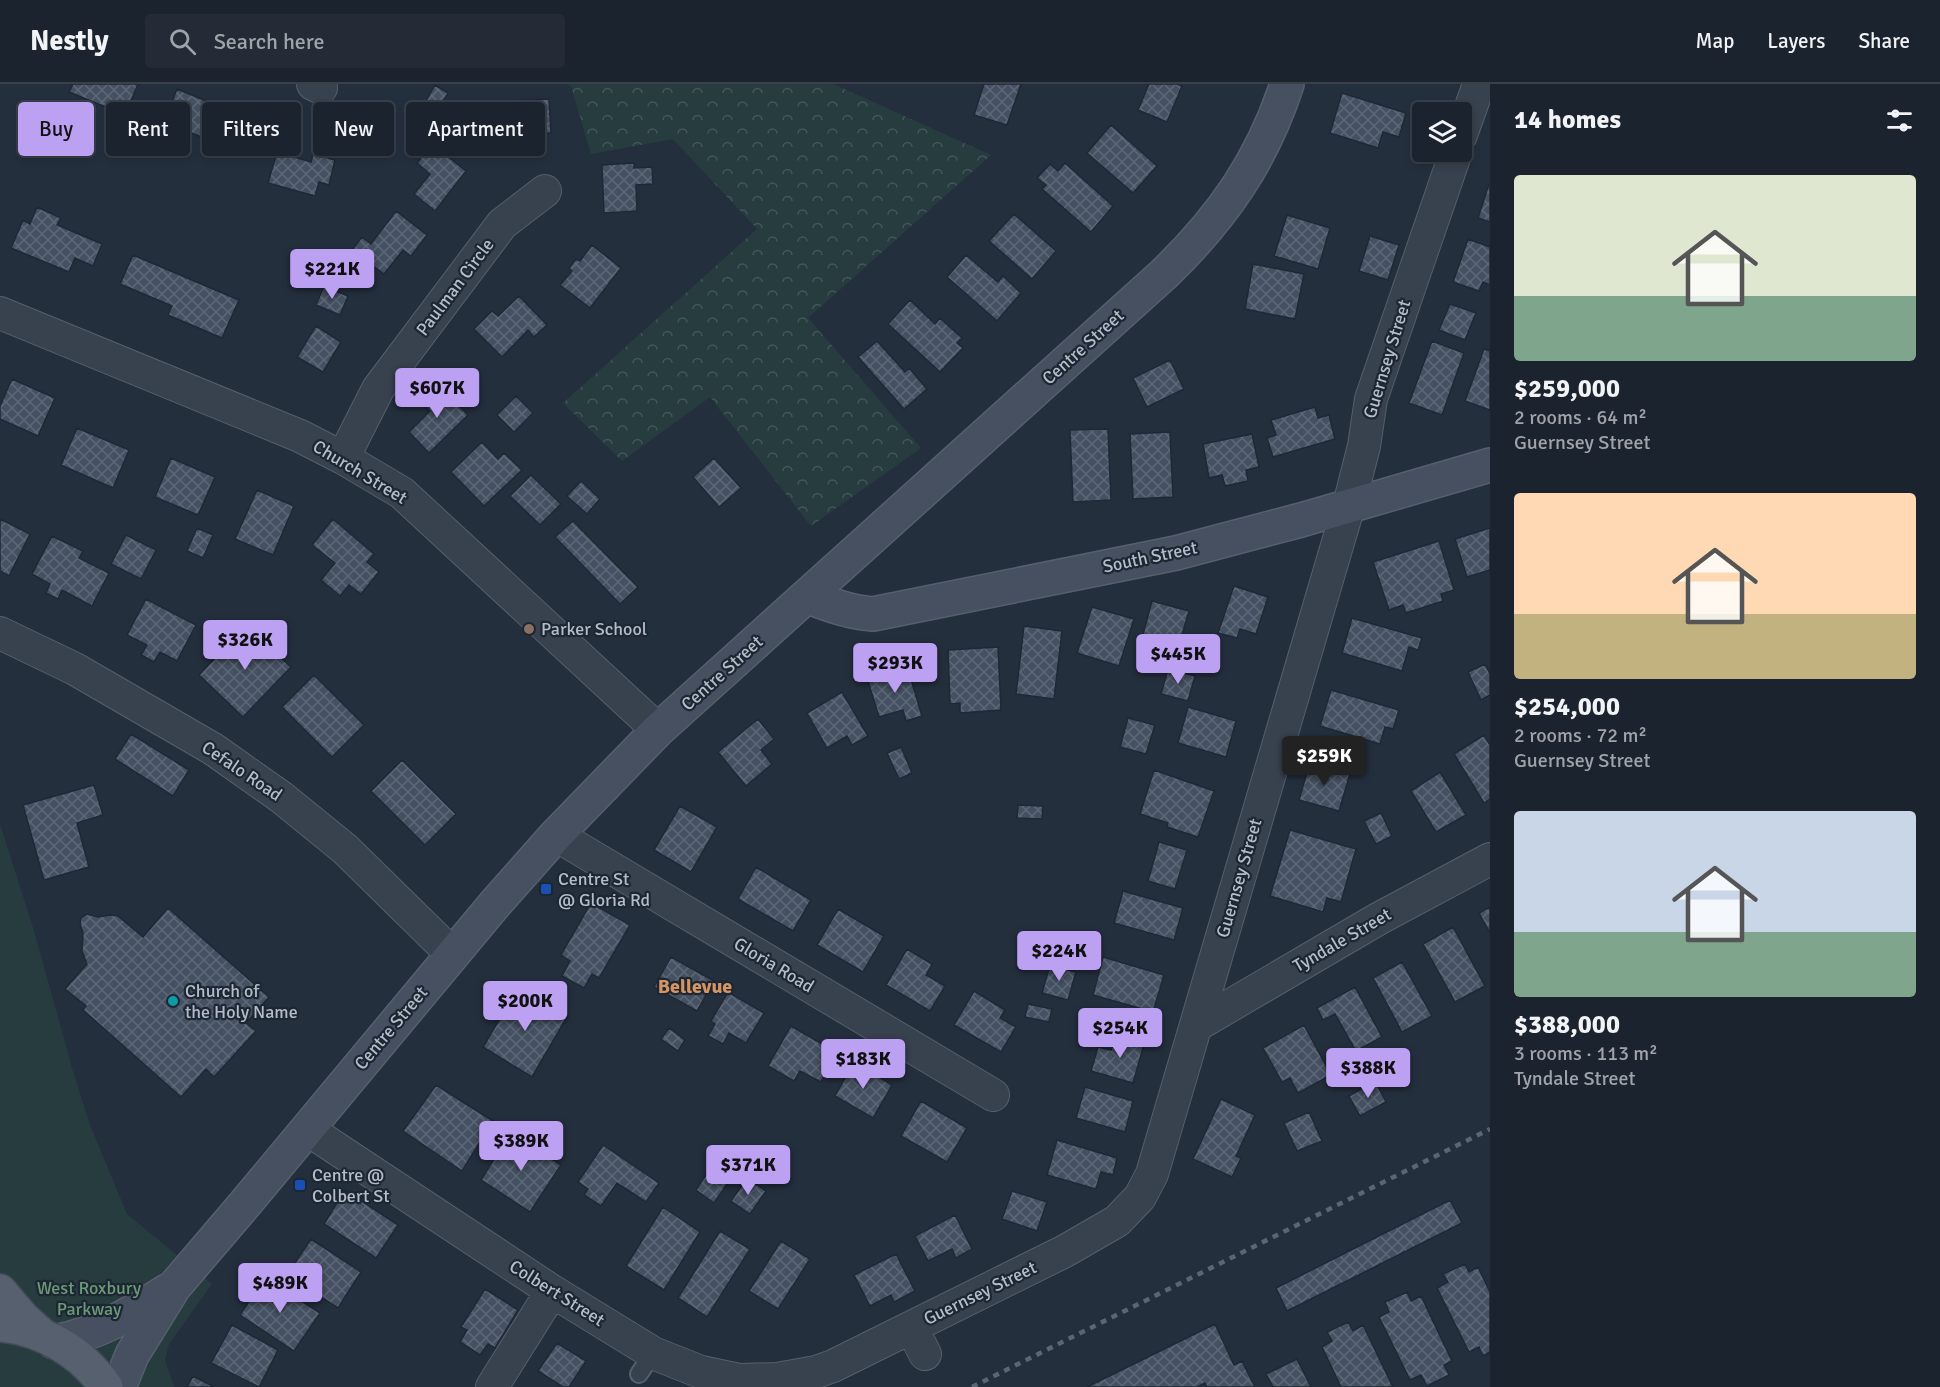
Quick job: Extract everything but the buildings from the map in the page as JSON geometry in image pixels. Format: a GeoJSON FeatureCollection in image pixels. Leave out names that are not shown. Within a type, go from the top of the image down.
{"type":"FeatureCollection","features":[{"type":"Feature","properties":{"kind":"main road","name":"Centre Street"},"geometry":{"type":"LineString","coordinates":[[118,1387],[132,1355],[174,1287],[452,954],[556,835],[658,730],[1190,249],[1210,226],[1245,177],[1270,129],[1287,84]]}},
{"type":"Feature","properties":{"kind":"main road","name":"South Street"},"geometry":{"type":"LineString","coordinates":[[807,596],[841,610],[873,614],[1176,553],[1301,520],[1490,465]]}},
{"type":"Feature","properties":{"kind":"main road","name":"Centre Street"},"geometry":{"type":"LineString","coordinates":[[49,1339],[92,1332],[113,1324],[174,1287]]}},
{"type":"Feature","properties":{"kind":"main road"},"geometry":{"type":"LineString","coordinates":[[0,1291],[23,1318],[49,1339],[87,1364],[106,1387]]}},
{"type":"Feature","properties":{"kind":"main road"},"geometry":{"type":"LineString","coordinates":[[0,1325],[12,1326],[49,1339]]}},
{"type":"Feature","properties":{"kind":"street"},"geometry":{"type":"LineString","coordinates":[[1472,104],[1479,84]]}},
{"type":"Feature","properties":{"kind":"street","name":"Guernsey Street"},"geometry":{"type":"LineString","coordinates":[[833,1366],[1065,1251],[1118,1221],[1140,1197],[1152,1174],[1349,505],[1364,446],[1371,399],[1452,162]]}},
{"type":"Feature","properties":{"kind":"street","name":"Paulman Circle"},"geometry":{"type":"LineString","coordinates":[[343,458],[378,389],[502,224],[545,191]]}},
{"type":"Feature","properties":{"kind":"street","name":"Church Street"},"geometry":{"type":"LineString","coordinates":[[0,313],[300,436],[402,493],[658,730]]}},
{"type":"Feature","properties":{"kind":"street","name":"Cefalo Road"},"geometry":{"type":"LineString","coordinates":[[0,633],[75,669],[213,749],[280,797],[345,849],[452,954]]}},
{"type":"Feature","properties":{"kind":"street","name":"Gloria Road"},"geometry":{"type":"LineString","coordinates":[[556,835],[993,1095]]}},
{"type":"Feature","properties":{"kind":"street","name":"Tyndale Street"},"geometry":{"type":"LineString","coordinates":[[1197,1025],[1378,919],[1490,859]]}},
{"type":"Feature","properties":{"kind":"street","name":"Colbert Street"},"geometry":{"type":"LineString","coordinates":[[307,1130],[552,1291],[646,1364],[739,1380],[777,1379],[816,1372],[833,1366]]}},
{"type":"Feature","properties":{"kind":"street"},"geometry":{"type":"LineString","coordinates":[[492,1387],[552,1291]]}},
{"type":"Feature","properties":{"kind":"green space"},"geometry":{"type":"Polygon","coordinates":[[[566,84],[833,84],[991,155],[808,318],[921,448],[811,526],[710,397],[622,461],[563,403],[757,229],[673,139],[591,154],[571,86],[566,84]]]}},
{"type":"Feature","properties":{"kind":"green space","name":"West Roxbury Parkway"},"geometry":{"type":"Polygon","coordinates":[[[0,824],[35,934],[90,1125],[127,1214],[212,1284],[169,1344],[165,1360],[174,1387],[0,1387],[0,824]]]}},
{"type":"Feature","properties":{"kind":"railway"},"geometry":{"type":"LineString","coordinates":[[972,1387],[1490,1129]]}},
{"type":"Feature","properties":{"kind":"place","name":"Parker School"},"geometry":{"type":"Point","coordinates":[529,629]}},
{"type":"Feature","properties":{"kind":"place","name":"Centre St @ Gloria Rd"},"geometry":{"type":"Point","coordinates":[546,889]}},
{"type":"Feature","properties":{"kind":"place","name":"Church of the Holy Name"},"geometry":{"type":"Point","coordinates":[173,1001]}},
{"type":"Feature","properties":{"kind":"place","name":"Centre @ Colbert St"},"geometry":{"type":"Point","coordinates":[300,1185]}},
{"type":"Feature","properties":{"kind":"district","name":"Bellevue"},"geometry":{"type":"Point","coordinates":[695,986]}}]}
